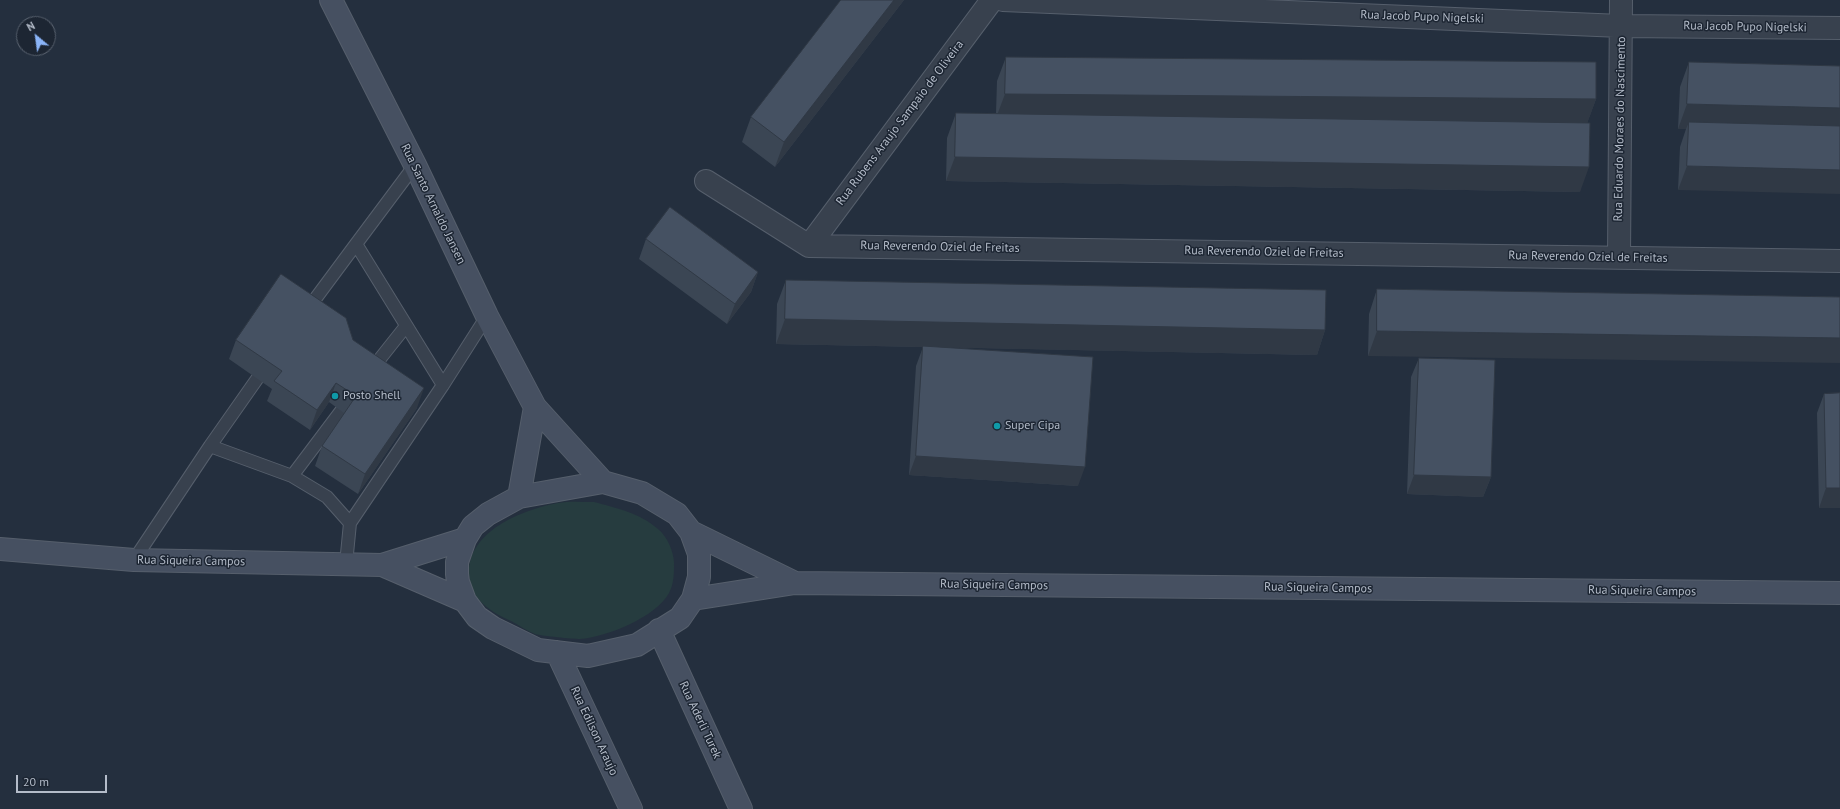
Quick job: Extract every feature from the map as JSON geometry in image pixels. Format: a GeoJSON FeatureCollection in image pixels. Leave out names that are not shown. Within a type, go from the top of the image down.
{"type":"FeatureCollection","features":[{"type":"Feature","properties":{"kind":"main road","name":"Rua Santo Arnaldo Jansen"},"geometry":{"type":"LineString","coordinates":[[331,0],[415,165],[487,316],[535,407],[603,482]]}},
{"type":"Feature","properties":{"kind":"main road"},"geometry":{"type":"LineString","coordinates":[[519,498],[535,407]]}},
{"type":"Feature","properties":{"kind":"main road"},"geometry":{"type":"LineString","coordinates":[[603,482],[642,493],[677,514],[691,532],[699,554],[699,576],[693,598],[680,618],[637,645],[588,656],[538,650],[493,628],[477,617],[465,601],[457,574],[457,562],[465,539],[473,526],[488,514],[519,498],[603,482]]}},
{"type":"Feature","properties":{"kind":"main road","name":"Rua Siqueira Campos"},"geometry":{"type":"LineString","coordinates":[[691,532],[795,583]]}},
{"type":"Feature","properties":{"kind":"main road","name":"Rua Siqueira Campos"},"geometry":{"type":"LineString","coordinates":[[0,549],[134,560],[382,565],[465,539]]}},
{"type":"Feature","properties":{"kind":"main road","name":"Rua Siqueira Campos"},"geometry":{"type":"LineString","coordinates":[[382,565],[465,601]]}},
{"type":"Feature","properties":{"kind":"main road","name":"Rua Siqueira Campos"},"geometry":{"type":"LineString","coordinates":[[693,598],[795,583],[1840,593]]}},
{"type":"Feature","properties":{"kind":"main road","name":"Rua Aderli Turek"},"geometry":{"type":"LineString","coordinates":[[659,630],[741,809]]}},
{"type":"Feature","properties":{"kind":"main road","name":"Rua Edilson Araujo"},"geometry":{"type":"LineString","coordinates":[[557,652],[631,809]]}},
{"type":"Feature","properties":{"kind":"street","name":"Rua Rubens Araujo Sampaio de Oliveira"},"geometry":{"type":"LineString","coordinates":[[809,246],[992,0]]}},
{"type":"Feature","properties":{"kind":"street","name":"Rua Jacob Pupo Nigelski"},"geometry":{"type":"LineString","coordinates":[[1003,0],[1621,26],[1840,28]]}},
{"type":"Feature","properties":{"kind":"street","name":"Rua Eduardo Moraes do Nascimento"},"geometry":{"type":"LineString","coordinates":[[1618,257],[1621,0]]}},
{"type":"Feature","properties":{"kind":"street"},"geometry":{"type":"LineString","coordinates":[[706,181],[809,246]]}},
{"type":"Feature","properties":{"kind":"street","name":"Rua Reverendo Oziel de Freitas"},"geometry":{"type":"LineString","coordinates":[[809,246],[1840,261]]}},
{"type":"Feature","properties":{"kind":"lane"},"geometry":{"type":"LineString","coordinates":[[304,315],[415,165]]}},
{"type":"Feature","properties":{"kind":"lane"},"geometry":{"type":"LineString","coordinates":[[356,244],[443,385]]}},
{"type":"Feature","properties":{"kind":"lane"},"geometry":{"type":"LineString","coordinates":[[346,564],[350,523],[443,385],[487,316]]}},
{"type":"Feature","properties":{"kind":"lane"},"geometry":{"type":"LineString","coordinates":[[367,374],[406,326]]}},
{"type":"Feature","properties":{"kind":"lane"},"geometry":{"type":"LineString","coordinates":[[134,560],[210,446],[258,379]]}},
{"type":"Feature","properties":{"kind":"lane"},"geometry":{"type":"LineString","coordinates":[[292,476],[341,411]]}},
{"type":"Feature","properties":{"kind":"lane"},"geometry":{"type":"LineString","coordinates":[[210,446],[292,476],[327,497],[350,523]]}},
{"type":"Feature","properties":{"kind":"green space"},"geometry":{"type":"Polygon","coordinates":[[[567,502],[594,502],[611,506],[644,519],[658,529],[667,540],[674,559],[674,571],[671,590],[663,602],[642,618],[617,630],[580,639],[544,636],[532,633],[489,609],[477,598],[470,583],[469,575],[471,560],[477,546],[499,525],[513,517],[544,506],[567,502]]]}},
{"type":"Feature","properties":{"kind":"building"},"geometry":{"type":"Polygon","coordinates":[[[841,0],[894,0],[784,142],[751,117],[841,0]]]}},
{"type":"Feature","properties":{"kind":"building"},"geometry":{"type":"Polygon","coordinates":[[[1006,57],[1596,62],[1596,99],[1005,94],[1006,57]]]}},
{"type":"Feature","properties":{"kind":"building"},"geometry":{"type":"Polygon","coordinates":[[[1689,62],[1840,66],[1840,108],[1687,104],[1689,62]]]}},
{"type":"Feature","properties":{"kind":"building"},"geometry":{"type":"Polygon","coordinates":[[[956,113],[1590,123],[1589,167],[955,157],[956,113]]]}},
{"type":"Feature","properties":{"kind":"building"},"geometry":{"type":"Polygon","coordinates":[[[1689,122],[1840,126],[1840,170],[1687,166],[1689,122]]]}},
{"type":"Feature","properties":{"kind":"building"},"geometry":{"type":"Polygon","coordinates":[[[670,207],[758,272],[735,304],[646,239],[670,207]]]}},
{"type":"Feature","properties":{"kind":"building","name":"Posto Shell"},"geometry":{"type":"Polygon","coordinates":[[[281,274],[346,318],[353,340],[424,388],[365,474],[322,446],[356,396],[336,383],[317,410],[274,381],[282,371],[236,340],[281,274]]]}},
{"type":"Feature","properties":{"kind":"building"},"geometry":{"type":"Polygon","coordinates":[[[786,280],[1326,290],[1325,330],[785,319],[786,280]]]}},
{"type":"Feature","properties":{"kind":"building"},"geometry":{"type":"Polygon","coordinates":[[[1377,289],[1840,297],[1840,338],[1377,331],[1377,289]]]}},
{"type":"Feature","properties":{"kind":"building","name":"Super Cipa"},"geometry":{"type":"Polygon","coordinates":[[[923,346],[1093,357],[1085,467],[916,456],[923,346]]]}},
{"type":"Feature","properties":{"kind":"building"},"geometry":{"type":"Polygon","coordinates":[[[1419,358],[1495,360],[1491,477],[1414,475],[1419,358]]]}},
{"type":"Feature","properties":{"kind":"building"},"geometry":{"type":"Polygon","coordinates":[[[1840,393],[1840,488],[1826,488],[1824,394],[1840,393]]]}},
{"type":"Feature","properties":{"kind":"place","name":"Posto Shell"},"geometry":{"type":"Point","coordinates":[335,396]}},
{"type":"Feature","properties":{"kind":"place","name":"Super Cipa"},"geometry":{"type":"Point","coordinates":[997,426]}}]}
